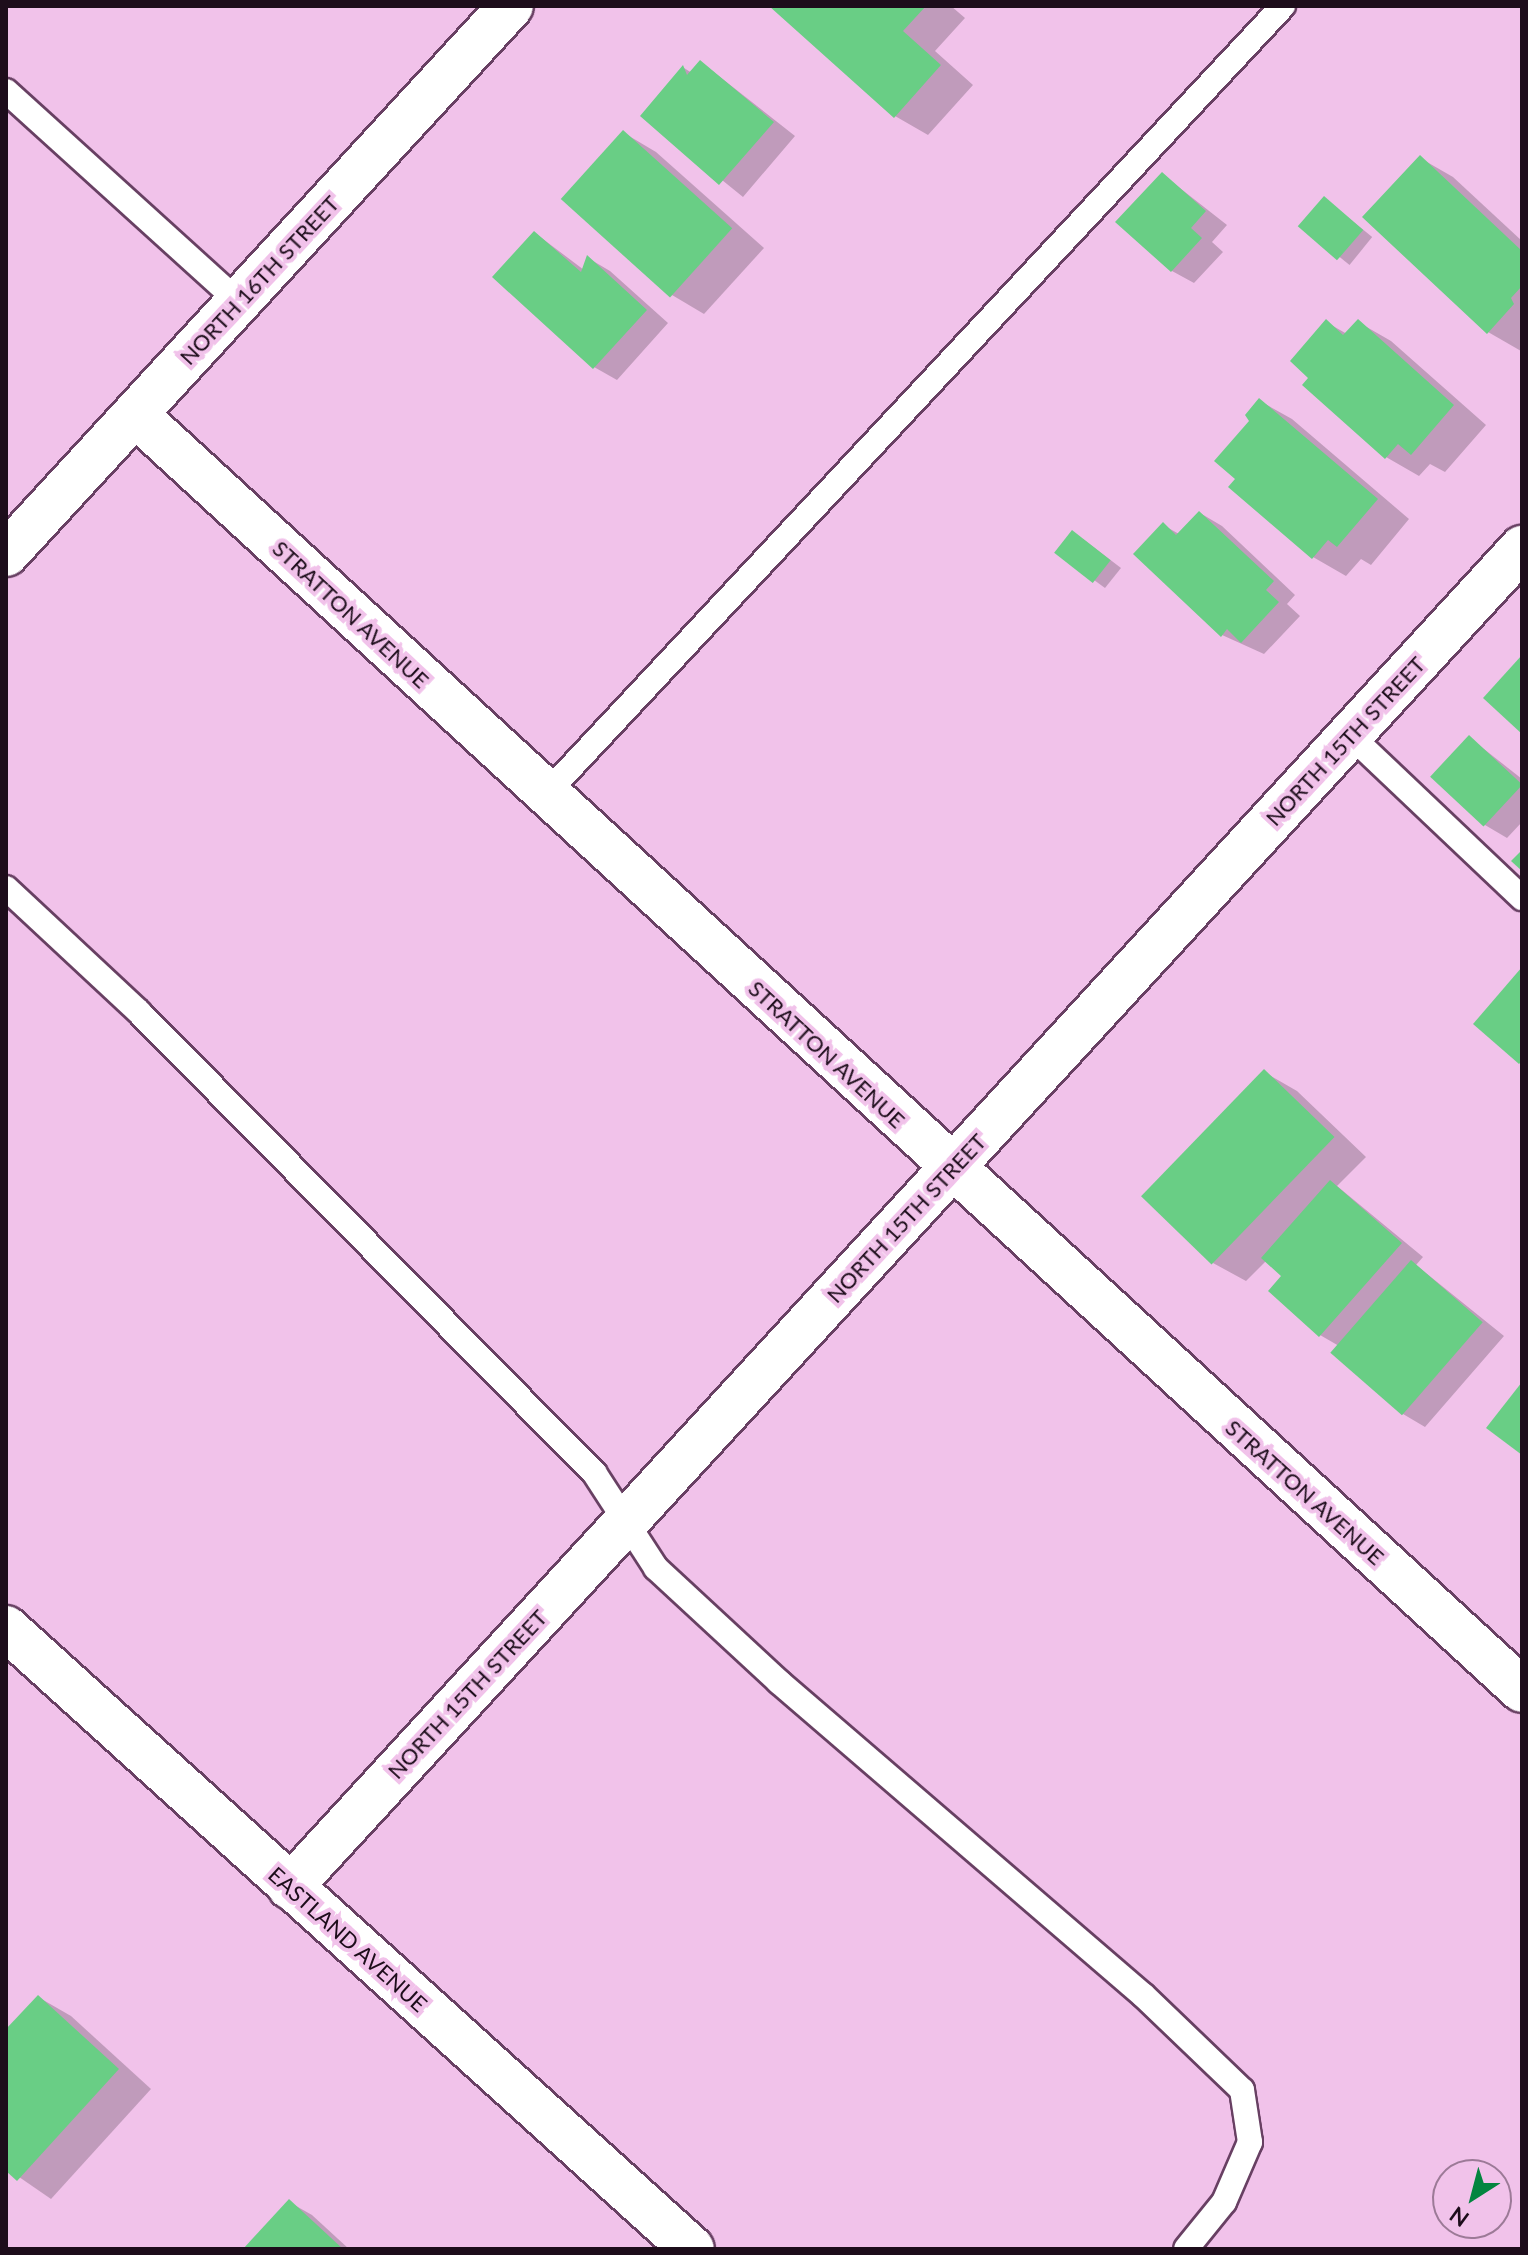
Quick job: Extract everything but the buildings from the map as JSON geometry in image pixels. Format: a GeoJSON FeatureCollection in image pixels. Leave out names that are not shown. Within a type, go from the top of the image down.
{"type":"FeatureCollection","features":[{"type":"Feature","properties":{"kind":"street","name":"NORTH 16TH STREET"},"geometry":{"type":"LineString","coordinates":[[6,554],[511,6]]}},
{"type":"Feature","properties":{"kind":"street","name":"STRATTON AVENUE"},"geometry":{"type":"LineString","coordinates":[[136,415],[951,1169],[1522,1690]]}},
{"type":"Feature","properties":{"kind":"street","name":"NORTH 15TH STREET"},"geometry":{"type":"LineString","coordinates":[[290,1887],[1522,548]]}},
{"type":"Feature","properties":{"kind":"street","name":"EASTLAND AVENUE"},"geometry":{"type":"LineString","coordinates":[[6,1628],[692,2249]]}},
{"type":"Feature","properties":{"kind":"lane"},"geometry":{"type":"LineString","coordinates":[[546,794],[1283,6]]}},
{"type":"Feature","properties":{"kind":"lane"},"geometry":{"type":"LineString","coordinates":[[6,91],[239,302]]}},
{"type":"Feature","properties":{"kind":"lane"},"geometry":{"type":"LineString","coordinates":[[1350,735],[1522,898]]}},
{"type":"Feature","properties":{"kind":"lane"},"geometry":{"type":"LineString","coordinates":[[6,888],[139,1012],[607,1487],[656,1568],[779,1682],[1143,1995],[1242,2090],[1250,2142],[1224,2202],[1186,2249]]}}]}
